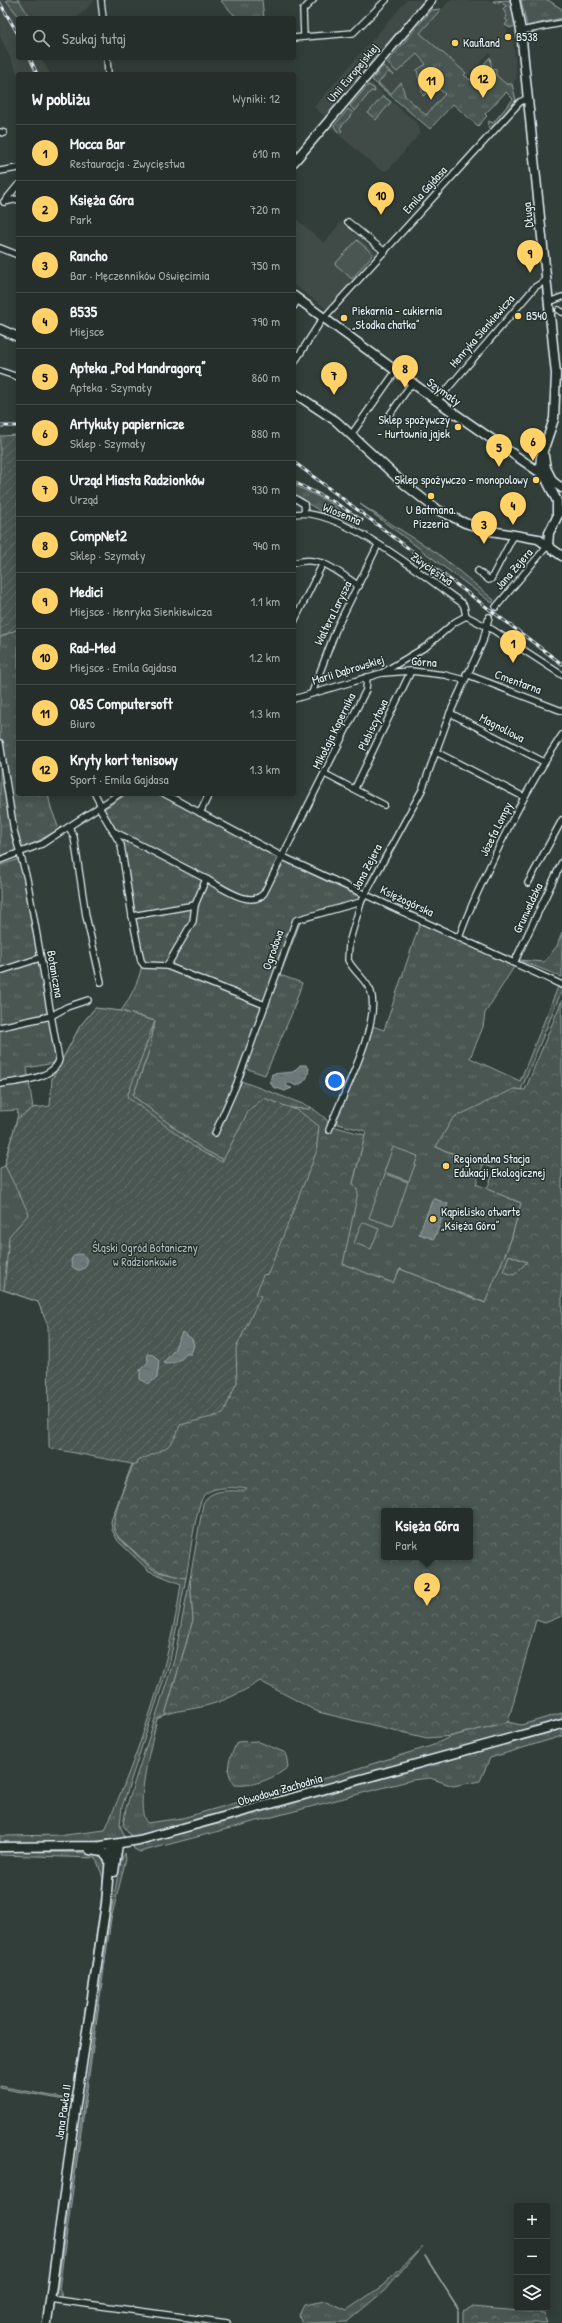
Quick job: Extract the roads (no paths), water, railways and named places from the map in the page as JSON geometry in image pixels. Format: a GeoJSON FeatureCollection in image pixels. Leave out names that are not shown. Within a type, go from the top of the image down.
{"type":"FeatureCollection","features":[{"type":"Feature","properties":{"kind":"street"},"geometry":{"type":"LineString","coordinates":[[101,0],[103,16]]}},
{"type":"Feature","properties":{"kind":"street"},"geometry":{"type":"LineString","coordinates":[[304,37],[303,10],[313,0]]}},
{"type":"Feature","properties":{"kind":"street"},"geometry":{"type":"LineString","coordinates":[[296,38],[353,33],[386,0]]}},
{"type":"Feature","properties":{"kind":"street","name":"Unii Europejskiej"},"geometry":{"type":"LineString","coordinates":[[296,160],[431,0]]}},
{"type":"Feature","properties":{"kind":"street","name":"Długa"},"geometry":{"type":"LineString","coordinates":[[515,1],[521,31],[559,408],[541,457],[540,468],[543,477],[557,502],[558,514]]}},
{"type":"Feature","properties":{"kind":"street"},"geometry":{"type":"LineString","coordinates":[[521,31],[562,22]]}},
{"type":"Feature","properties":{"kind":"street"},"geometry":{"type":"LineString","coordinates":[[107,60],[108,72]]}},
{"type":"Feature","properties":{"kind":"street","name":"Emila Gajdasa"},"geometry":{"type":"LineString","coordinates":[[296,360],[324,318],[520,102],[528,98]]}},
{"type":"Feature","properties":{"kind":"street"},"geometry":{"type":"LineString","coordinates":[[0,171],[16,168]]}},
{"type":"Feature","properties":{"kind":"street"},"geometry":{"type":"LineString","coordinates":[[16,187],[4,202],[16,199]]}},
{"type":"Feature","properties":{"kind":"street"},"geometry":{"type":"LineString","coordinates":[[348,222],[385,252]]}},
{"type":"Feature","properties":{"kind":"street"},"geometry":{"type":"LineString","coordinates":[[0,248],[16,255]]}},
{"type":"Feature","properties":{"kind":"street","name":"Henryka Sienkiewicza"},"geometry":{"type":"LineString","coordinates":[[437,401],[535,287],[546,280]]}},
{"type":"Feature","properties":{"kind":"street"},"geometry":{"type":"LineString","coordinates":[[549,302],[562,297]]}},
{"type":"Feature","properties":{"kind":"street","name":"Szymały"},"geometry":{"type":"LineString","coordinates":[[296,301],[324,318],[543,477]]}},
{"type":"Feature","properties":{"kind":"street"},"geometry":{"type":"LineString","coordinates":[[0,329],[16,336]]}},
{"type":"Feature","properties":{"kind":"street"},"geometry":{"type":"LineString","coordinates":[[0,371],[16,376]]}},
{"type":"Feature","properties":{"kind":"street"},"geometry":{"type":"LineString","coordinates":[[351,435],[396,371]]}},
{"type":"Feature","properties":{"kind":"street"},"geometry":{"type":"LineString","coordinates":[[386,420],[412,383]]}},
{"type":"Feature","properties":{"kind":"street"},"geometry":{"type":"LineString","coordinates":[[296,394],[336,421],[436,509],[465,523],[491,531],[534,538],[555,547]]}},
{"type":"Feature","properties":{"kind":"street","name":"Długa"},"geometry":{"type":"LineString","coordinates":[[545,448],[546,468],[553,482]]}},
{"type":"Feature","properties":{"kind":"street"},"geometry":{"type":"LineString","coordinates":[[526,464],[534,464],[541,457]]}},
{"type":"Feature","properties":{"kind":"street"},"geometry":{"type":"LineString","coordinates":[[543,477],[562,488]]}},
{"type":"Feature","properties":{"kind":"street"},"geometry":{"type":"LineString","coordinates":[[296,499],[304,504],[306,513]]}},
{"type":"Feature","properties":{"kind":"street"},"geometry":{"type":"LineString","coordinates":[[562,506],[549,532],[555,547],[562,556]]}},
{"type":"Feature","properties":{"kind":"street","name":"Wiosenna"},"geometry":{"type":"LineString","coordinates":[[296,514],[306,513],[333,520],[354,529],[378,545]]}},
{"type":"Feature","properties":{"kind":"street"},"geometry":{"type":"LineString","coordinates":[[478,571],[489,580],[491,579],[514,535]]}},
{"type":"Feature","properties":{"kind":"street","name":"Waltera Larysza"},"geometry":{"type":"LineString","coordinates":[[312,693],[337,627],[359,586],[378,545]]}},
{"type":"Feature","properties":{"kind":"street","name":"Zwycięstwa"},"geometry":{"type":"LineString","coordinates":[[378,545],[462,603],[466,616]]}},
{"type":"Feature","properties":{"kind":"street","name":"Jana Zejera"},"geometry":{"type":"LineString","coordinates":[[496,607],[555,547]]}},
{"type":"Feature","properties":{"kind":"street"},"geometry":{"type":"LineString","coordinates":[[296,562],[310,559],[323,563],[359,586]]}},
{"type":"Feature","properties":{"kind":"street"},"geometry":{"type":"LineString","coordinates":[[296,618],[323,563]]}},
{"type":"Feature","properties":{"kind":"street"},"geometry":{"type":"LineString","coordinates":[[466,616],[485,626],[562,675]]}},
{"type":"Feature","properties":{"kind":"street","name":"Marii Dąbrowskiej"},"geometry":{"type":"LineString","coordinates":[[296,698],[382,673],[427,646],[454,622],[466,616]]}},
{"type":"Feature","properties":{"kind":"street","name":"Jana Zejera"},"geometry":{"type":"LineString","coordinates":[[329,1130],[334,1113],[361,1054],[372,1014],[372,997],[368,987],[348,960],[349,944],[361,902],[422,790],[450,713],[466,674],[483,641],[485,626],[489,617]]}},
{"type":"Feature","properties":{"kind":"street","name":"Górna"},"geometry":{"type":"LineString","coordinates":[[382,673],[411,671],[445,674],[464,680]]}},
{"type":"Feature","properties":{"kind":"street","name":"Plebiscytowa"},"geometry":{"type":"LineString","coordinates":[[354,790],[411,671]]}},
{"type":"Feature","properties":{"kind":"street","name":"Cmentarna"},"geometry":{"type":"LineString","coordinates":[[466,674],[562,711]]}},
{"type":"Feature","properties":{"kind":"street","name":"Mikołaja Kopernika"},"geometry":{"type":"LineString","coordinates":[[281,856],[366,690],[367,677]]}},
{"type":"Feature","properties":{"kind":"street","name":"Magnoliowa"},"geometry":{"type":"LineString","coordinates":[[450,713],[544,762]]}},
{"type":"Feature","properties":{"kind":"street","name":"Józefa Lompy"},"geometry":{"type":"LineString","coordinates":[[459,938],[481,885],[524,797],[544,762],[562,735]]}},
{"type":"Feature","properties":{"kind":"street","name":"Botaniczna"},"geometry":{"type":"LineString","coordinates":[[0,743],[14,830],[21,854],[58,1062],[46,1073],[27,1080],[0,1084]]}},
{"type":"Feature","properties":{"kind":"street"},"geometry":{"type":"LineString","coordinates":[[436,752],[524,797]]}},
{"type":"Feature","properties":{"kind":"street"},"geometry":{"type":"LineString","coordinates":[[324,774],[384,805]]}},
{"type":"Feature","properties":{"kind":"street"},"geometry":{"type":"LineString","coordinates":[[96,796],[121,844],[132,916],[141,961],[144,964],[167,966],[266,1006]]}},
{"type":"Feature","properties":{"kind":"street"},"geometry":{"type":"LineString","coordinates":[[0,860],[21,854],[42,844],[116,796]]}},
{"type":"Feature","properties":{"kind":"street","name":"Księżogórska"},"geometry":{"type":"LineString","coordinates":[[169,796],[281,856],[562,985]]}},
{"type":"Feature","properties":{"kind":"street"},"geometry":{"type":"LineString","coordinates":[[200,813],[208,796]]}},
{"type":"Feature","properties":{"kind":"street"},"geometry":{"type":"LineString","coordinates":[[528,883],[562,820]]}},
{"type":"Feature","properties":{"kind":"street"},"geometry":{"type":"LineString","coordinates":[[69,827],[74,837],[86,916],[101,982]]}},
{"type":"Feature","properties":{"kind":"street"},"geometry":{"type":"LineString","coordinates":[[114,832],[246,900],[255,900],[264,894],[281,856]]}},
{"type":"Feature","properties":{"kind":"street","name":"Grunwaldzka"},"geometry":{"type":"LineString","coordinates":[[514,963],[562,862]]}},
{"type":"Feature","properties":{"kind":"street"},"geometry":{"type":"LineString","coordinates":[[167,966],[193,921],[195,905],[206,879]]}},
{"type":"Feature","properties":{"kind":"street","name":"Ogrodowa"},"geometry":{"type":"LineString","coordinates":[[215,1133],[237,1083],[296,920],[361,902]]}},
{"type":"Feature","properties":{"kind":"street"},"geometry":{"type":"LineString","coordinates":[[132,916],[195,905]]}},
{"type":"Feature","properties":{"kind":"street"},"geometry":{"type":"LineString","coordinates":[[0,971],[40,958]]}},
{"type":"Feature","properties":{"kind":"street"},"geometry":{"type":"LineString","coordinates":[[0,1028],[51,1016],[88,1000]]}},
{"type":"Feature","properties":{"kind":"street","name":"Obwodowa Zachodnia"},"geometry":{"type":"LineString","coordinates":[[0,1847],[61,1847],[115,1844],[168,1834],[562,1724]]}},
{"type":"Feature","properties":{"kind":"street","name":"Jana Pawła II"},"geometry":{"type":"LineString","coordinates":[[47,2323],[76,2104],[106,1904],[110,1861],[115,1844]]}},
{"type":"Feature","properties":{"kind":"street","name":"Jana Pawła II"},"geometry":{"type":"LineString","coordinates":[[106,1904],[110,1891],[115,1844]]}},
{"type":"Feature","properties":{"kind":"street"},"geometry":{"type":"LineString","coordinates":[[61,1847],[101,1851],[106,1854],[110,1861]]}},
{"type":"Feature","properties":{"kind":"street"},"geometry":{"type":"LineString","coordinates":[[50,2298],[227,2323]]}},
{"type":"Feature","properties":{"kind":"water"},"geometry":{"type":"Polygon","coordinates":[[[300,1065],[306,1065],[309,1068],[307,1077],[302,1083],[296,1086],[288,1083],[286,1086],[292,1088],[285,1091],[273,1087],[270,1081],[272,1074],[293,1072],[300,1065]]]}},
{"type":"Feature","properties":{"kind":"water","name":"Kąpielisko otwarte „Księża Góra”"},"geometry":{"type":"Polygon","coordinates":[[[433,1198],[448,1204],[434,1239],[419,1234],[433,1198]]]}},
{"type":"Feature","properties":{"kind":"water"},"geometry":{"type":"Polygon","coordinates":[[[76,1254],[82,1254],[87,1259],[85,1268],[82,1270],[76,1270],[71,1265],[71,1259],[76,1254]]]}},
{"type":"Feature","properties":{"kind":"water"},"geometry":{"type":"Polygon","coordinates":[[[182,1332],[192,1339],[194,1345],[191,1354],[186,1354],[177,1362],[165,1364],[164,1362],[174,1350],[182,1332]]]}},
{"type":"Feature","properties":{"kind":"water"},"geometry":{"type":"Polygon","coordinates":[[[147,1354],[153,1355],[159,1361],[157,1378],[148,1384],[140,1379],[140,1370],[148,1362],[147,1354]]]}},
{"type":"Feature","properties":{"kind":"waterway"},"geometry":{"type":"LineString","coordinates":[[425,2256],[458,2308],[458,2323]]}},
{"type":"Feature","properties":{"kind":"tunnel"},"geometry":{"type":"LineString","coordinates":[[489,617],[496,607]]}},
{"type":"Feature","properties":{"kind":"railway"},"geometry":{"type":"LineString","coordinates":[[0,3],[16,31]]}},
{"type":"Feature","properties":{"kind":"railway"},"geometry":{"type":"LineString","coordinates":[[31,60],[36,72]]}},
{"type":"Feature","properties":{"kind":"railway"},"geometry":{"type":"LineString","coordinates":[[0,426],[16,426]]}},
{"type":"Feature","properties":{"kind":"railway"},"geometry":{"type":"LineString","coordinates":[[296,464],[562,664]]}},
{"type":"Feature","properties":{"kind":"railway"},"geometry":{"type":"LineString","coordinates":[[296,483],[334,502],[362,520]]}},
{"type":"Feature","properties":{"kind":"place","name":"B538"},"geometry":{"type":"Point","coordinates":[508,37]}},
{"type":"Feature","properties":{"kind":"place","name":"Kaufland"},"geometry":{"type":"Point","coordinates":[455,43]}},
{"type":"Feature","properties":{"kind":"place","name":"Kryty kort tenisowy"},"geometry":{"type":"Point","coordinates":[483,98]}},
{"type":"Feature","properties":{"kind":"place","name":"O&S Computersoft"},"geometry":{"type":"Point","coordinates":[431,100]}},
{"type":"Feature","properties":{"kind":"place","name":"Rad-Med"},"geometry":{"type":"Point","coordinates":[381,215]}},
{"type":"Feature","properties":{"kind":"place","name":"Medici"},"geometry":{"type":"Point","coordinates":[530,273]}},
{"type":"Feature","properties":{"kind":"place","name":"B540"},"geometry":{"type":"Point","coordinates":[518,316]}},
{"type":"Feature","properties":{"kind":"place","name":"Piekarnia - cukiernia „Słodka chatka”"},"geometry":{"type":"Point","coordinates":[344,318]}},
{"type":"Feature","properties":{"kind":"place","name":"CompNet2"},"geometry":{"type":"Point","coordinates":[405,388]}},
{"type":"Feature","properties":{"kind":"place","name":"Urząd Miasta Radzionków"},"geometry":{"type":"Point","coordinates":[334,395]}},
{"type":"Feature","properties":{"kind":"place","name":"Sklep spożywczy - Hurtownia jajek"},"geometry":{"type":"Point","coordinates":[458,427]}},
{"type":"Feature","properties":{"kind":"place","name":"Artykuły papiernicze"},"geometry":{"type":"Point","coordinates":[533,461]}},
{"type":"Feature","properties":{"kind":"place","name":"Apteka „Pod Mandragorą”"},"geometry":{"type":"Point","coordinates":[499,467]}},
{"type":"Feature","properties":{"kind":"place","name":"Sklep spożywczo - monopolowy"},"geometry":{"type":"Point","coordinates":[536,480]}},
{"type":"Feature","properties":{"kind":"place","name":"U Batmana. Pizzeria"},"geometry":{"type":"Point","coordinates":[431,496]}},
{"type":"Feature","properties":{"kind":"place","name":"B535"},"geometry":{"type":"Point","coordinates":[513,525]}},
{"type":"Feature","properties":{"kind":"place","name":"Rancho"},"geometry":{"type":"Point","coordinates":[484,544]}},
{"type":"Feature","properties":{"kind":"place","name":"Mocca Bar"},"geometry":{"type":"Point","coordinates":[513,663]}},
{"type":"Feature","properties":{"kind":"place","name":"Regionalna Stacja Edukacji Ekologicznej"},"geometry":{"type":"Point","coordinates":[446,1166]}},
{"type":"Feature","properties":{"kind":"place","name":"Kąpielisko otwarte „Księża Góra”"},"geometry":{"type":"Point","coordinates":[433,1219]}},
{"type":"Feature","properties":{"kind":"place","name":"Księża Góra"},"geometry":{"type":"Point","coordinates":[427,1606]}},
{"type":"Feature","properties":{"kind":"park label","name":"Śląski Ogród Botaniczny w Radzionkowie"},"geometry":{"type":"Point","coordinates":[145,1255]}}]}
